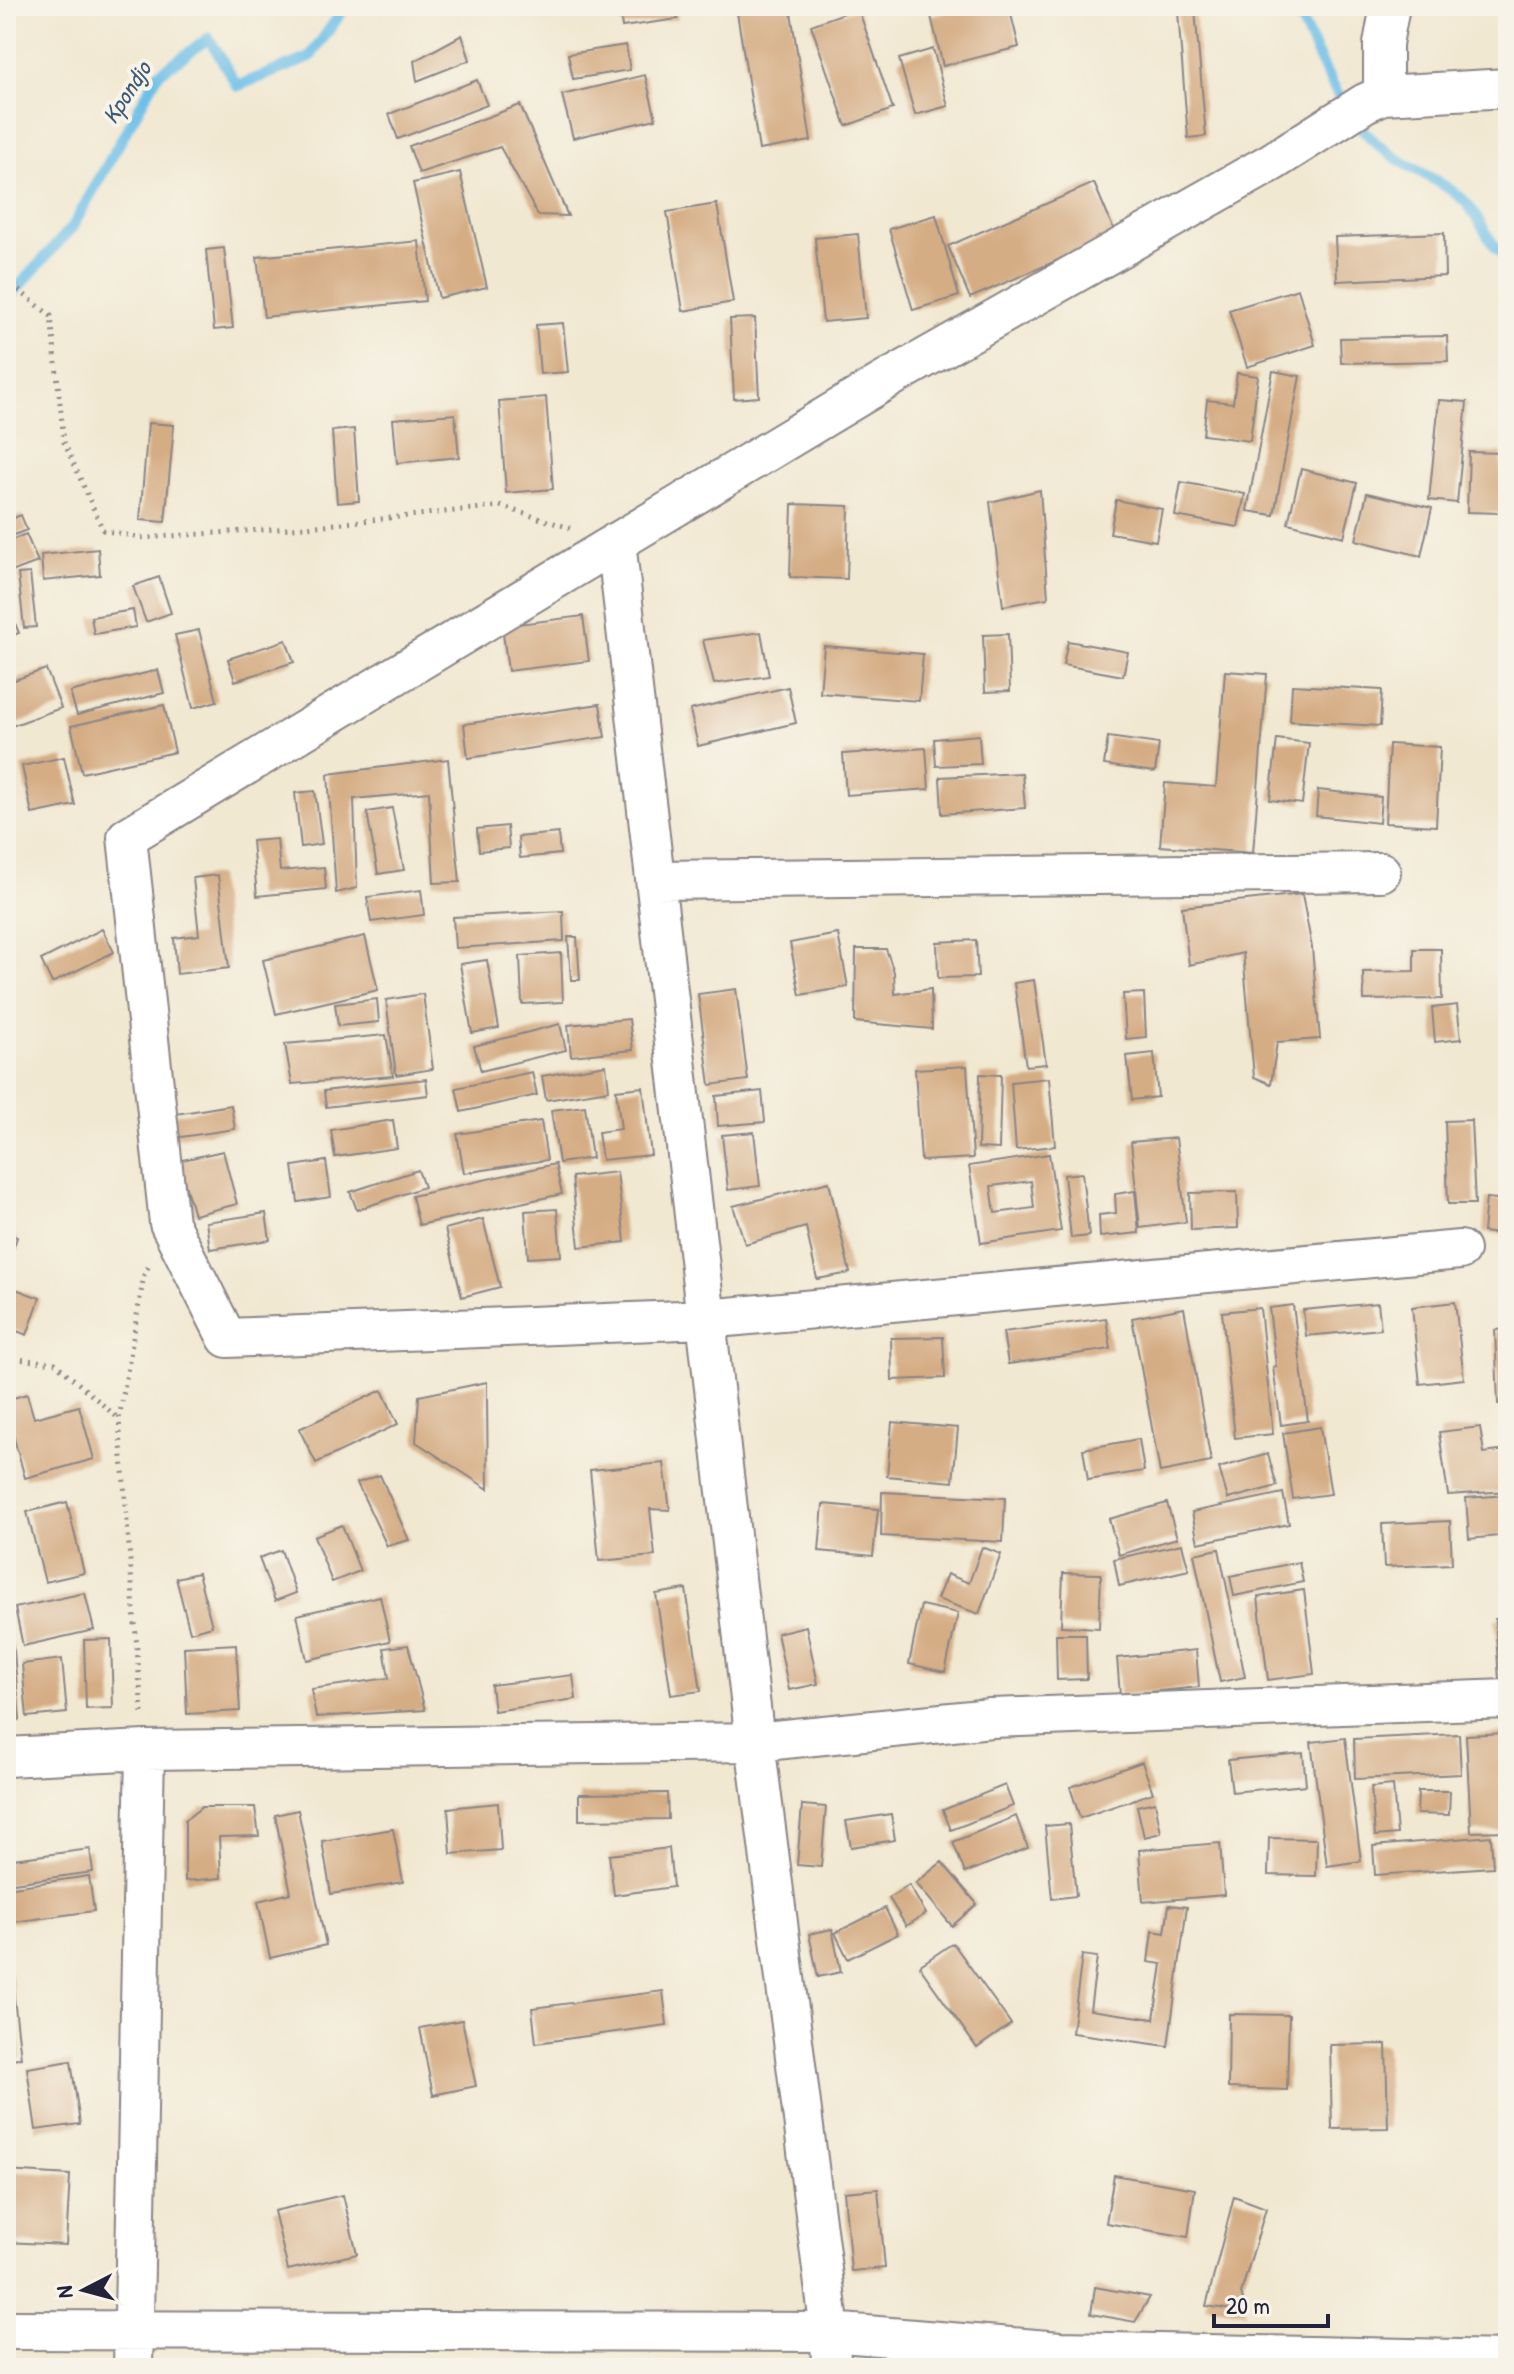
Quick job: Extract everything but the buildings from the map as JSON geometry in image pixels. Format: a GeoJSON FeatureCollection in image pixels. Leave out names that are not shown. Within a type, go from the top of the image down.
{"type":"FeatureCollection","features":[{"type":"Feature","properties":{"kind":"street"},"geometry":{"type":"LineString","coordinates":[[1374,99],[1390,6]]}},
{"type":"Feature","properties":{"kind":"street"},"geometry":{"type":"LineString","coordinates":[[1460,1250],[706,1319],[227,1338],[169,1223],[127,837],[883,382],[1272,162],[1374,99],[1508,88]]}},
{"type":"Feature","properties":{"kind":"street"},"geometry":{"type":"LineString","coordinates":[[616,542],[755,1742],[831,2350]]}},
{"type":"Feature","properties":{"kind":"street"},"geometry":{"type":"LineString","coordinates":[[655,880],[1381,872]]}},
{"type":"Feature","properties":{"kind":"street"},"geometry":{"type":"LineString","coordinates":[[6,1757],[145,1750],[755,1742],[991,1718],[1508,1699]]}},
{"type":"Feature","properties":{"kind":"street"},"geometry":{"type":"LineString","coordinates":[[133,2350],[145,1750]]}},
{"type":"Feature","properties":{"kind":"street"},"geometry":{"type":"LineString","coordinates":[[6,2330],[133,2350],[1060,2351],[1508,2360]]}},
{"type":"Feature","properties":{"kind":"path"},"geometry":{"type":"LineString","coordinates":[[6,280],[51,316],[64,442],[103,530],[141,538],[307,527],[500,506],[616,542]]}},
{"type":"Feature","properties":{"kind":"path"},"geometry":{"type":"LineString","coordinates":[[145,1750],[119,1419],[144,1275],[169,1223]]}},
{"type":"Feature","properties":{"kind":"path"},"geometry":{"type":"LineString","coordinates":[[6,1358],[55,1363],[119,1419]]}},
{"type":"Feature","properties":{"kind":"waterway","name":"Kpondjo"},"geometry":{"type":"LineString","coordinates":[[6,301],[73,226],[158,74],[209,38],[237,86],[309,58],[346,6]]}},
{"type":"Feature","properties":{"kind":"waterway"},"geometry":{"type":"LineString","coordinates":[[1294,6],[1339,96],[1362,129],[1385,151],[1459,196],[1472,210],[1494,245],[1508,259]]}}]}
